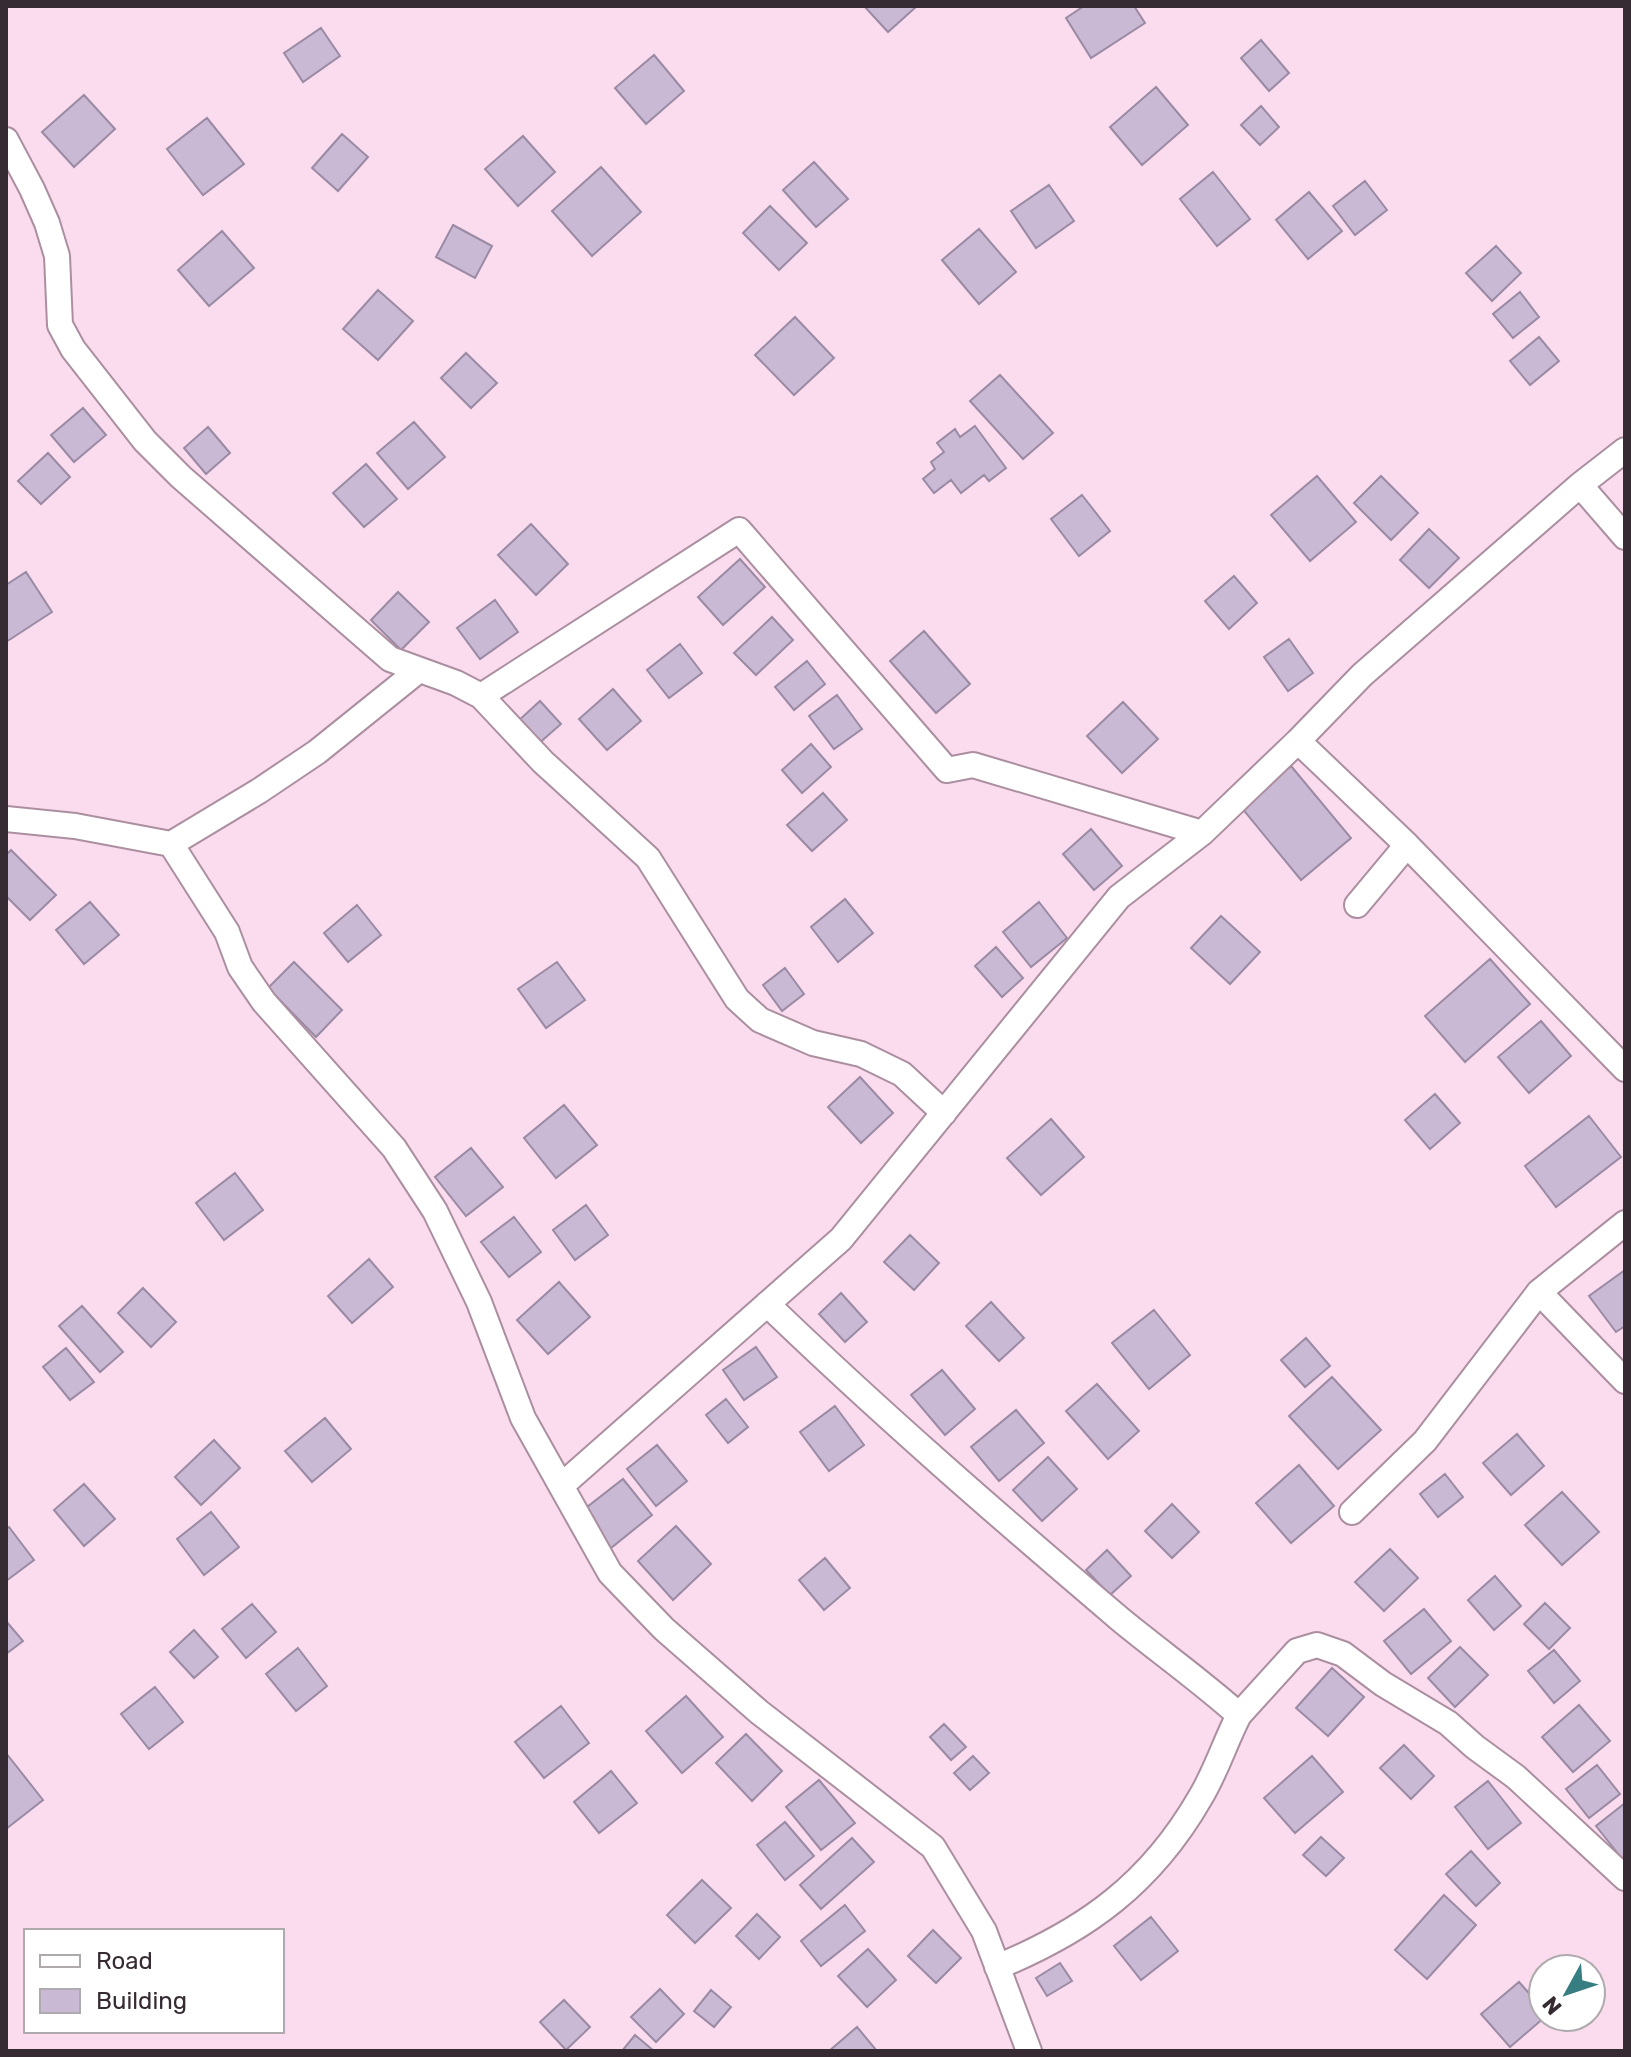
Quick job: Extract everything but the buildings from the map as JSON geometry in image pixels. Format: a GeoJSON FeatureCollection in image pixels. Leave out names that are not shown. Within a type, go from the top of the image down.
{"type":"FeatureCollection","features":[{"type":"Feature","properties":{"kind":"street"},"geometry":{"type":"LineString","coordinates":[[6,140],[47,223],[57,256],[60,325],[73,349],[145,441],[181,477],[390,659],[456,683],[481,696],[543,762],[648,858],[737,999],[760,1020],[813,1043],[861,1054],[902,1074],[944,1113]]}},
{"type":"Feature","properties":{"kind":"street"},"geometry":{"type":"LineString","coordinates":[[561,1486],[841,1239],[1119,897],[1202,833],[1362,675],[1580,485],[1625,450]]}},
{"type":"Feature","properties":{"kind":"street"},"geometry":{"type":"LineString","coordinates":[[1580,485],[1625,537]]}},
{"type":"Feature","properties":{"kind":"street"},"geometry":{"type":"LineString","coordinates":[[481,696],[739,530],[947,770],[973,765],[1202,833]]}},
{"type":"Feature","properties":{"kind":"street"},"geometry":{"type":"LineString","coordinates":[[6,819],[75,826],[171,844],[317,752],[419,670]]}},
{"type":"Feature","properties":{"kind":"street"},"geometry":{"type":"LineString","coordinates":[[1298,741],[1407,845],[1625,1069]]}},
{"type":"Feature","properties":{"kind":"street"},"geometry":{"type":"LineString","coordinates":[[171,844],[227,932],[240,967],[264,1002],[394,1148],[435,1211],[479,1302],[523,1418],[610,1573],[664,1629],[759,1712],[933,1847],[984,1931],[1029,2051]]}},
{"type":"Feature","properties":{"kind":"street"},"geometry":{"type":"LineString","coordinates":[[1357,905],[1407,845]]}},
{"type":"Feature","properties":{"kind":"street"},"geometry":{"type":"LineString","coordinates":[[1352,1512],[1425,1441],[1539,1292],[1625,1223]]}},
{"type":"Feature","properties":{"kind":"street"},"geometry":{"type":"LineString","coordinates":[[1539,1292],[1625,1381]]}},
{"type":"Feature","properties":{"kind":"street"},"geometry":{"type":"LineString","coordinates":[[767,1304],[1039,1550],[1154,1648],[1200,1680],[1239,1715]]}},
{"type":"Feature","properties":{"kind":"street"},"geometry":{"type":"LineString","coordinates":[[997,1967],[1077,1929],[1133,1886],[1171,1845],[1194,1808],[1239,1715],[1297,1651],[1317,1645],[1343,1654],[1383,1684],[1448,1723],[1536,1795],[1625,1878]]}}]}
